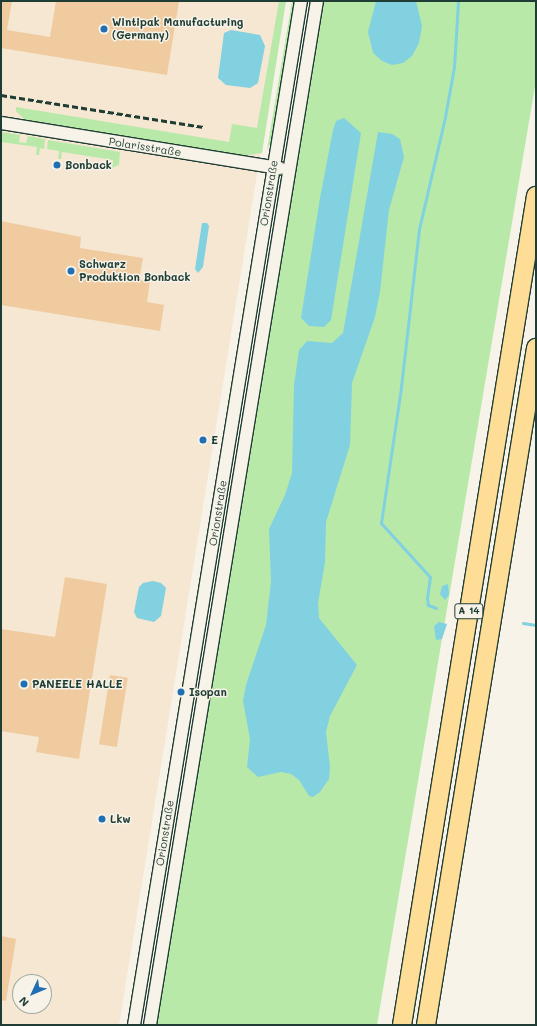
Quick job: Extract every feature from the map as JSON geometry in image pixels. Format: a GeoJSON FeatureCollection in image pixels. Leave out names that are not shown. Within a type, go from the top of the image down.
{"type":"FeatureCollection","features":[{"type":"Feature","properties":{"kind":"highway","name":"A 14"},"geometry":{"type":"LineString","coordinates":[[402,1025],[536,196]]}},
{"type":"Feature","properties":{"kind":"highway","name":"A 14"},"geometry":{"type":"LineString","coordinates":[[426,1025],[536,348]]}},
{"type":"Feature","properties":{"kind":"street","name":"Orionstraße"},"geometry":{"type":"LineString","coordinates":[[134,1025],[301,1]]}},
{"type":"Feature","properties":{"kind":"street","name":"Orionstraße"},"geometry":{"type":"LineString","coordinates":[[150,1025],[317,1]]}},
{"type":"Feature","properties":{"kind":"street","name":"Polarisstraße"},"geometry":{"type":"LineString","coordinates":[[1,124],[289,170]]}},
{"type":"Feature","properties":{"kind":"shaded area"},"geometry":{"type":"Polygon","coordinates":[[[1,1],[285,1],[119,1025],[1,1025],[1,1]]]}},
{"type":"Feature","properties":{"kind":"green space"},"geometry":{"type":"Polygon","coordinates":[[[279,1],[286,1],[262,153],[242,156],[26,121],[16,111],[16,107],[229,142],[232,124],[257,128],[279,1]]]}},
{"type":"Feature","properties":{"kind":"green space"},"geometry":{"type":"Polygon","coordinates":[[[292,1],[295,1],[273,138],[267,150],[292,1]]]}},
{"type":"Feature","properties":{"kind":"green space"},"geometry":{"type":"Polygon","coordinates":[[[324,1],[536,1],[536,80],[377,1025],[156,1025],[324,1]]]}},
{"type":"Feature","properties":{"kind":"green space"},"geometry":{"type":"Polygon","coordinates":[[[1,132],[20,135],[19,142],[26,143],[28,136],[45,139],[44,149],[40,148],[39,155],[36,155],[37,147],[1,142],[1,132]]]}},
{"type":"Feature","properties":{"kind":"green space"},"geometry":{"type":"Polygon","coordinates":[[[48,140],[120,152],[119,165],[112,168],[113,160],[62,152],[61,159],[58,159],[59,151],[47,149],[48,140]]]}},
{"type":"Feature","properties":{"kind":"water"},"geometry":{"type":"Polygon","coordinates":[[[376,1],[416,1],[422,26],[419,43],[412,56],[403,63],[392,65],[382,61],[373,53],[368,32],[376,1]]]}},
{"type":"Feature","properties":{"kind":"water"},"geometry":{"type":"Polygon","coordinates":[[[231,30],[260,35],[265,46],[258,83],[250,88],[226,85],[218,78],[224,33],[231,30]]]}},
{"type":"Feature","properties":{"kind":"water"},"geometry":{"type":"Polygon","coordinates":[[[344,118],[361,133],[331,320],[324,327],[309,326],[301,318],[320,198],[333,130],[336,121],[344,118]]]}},
{"type":"Feature","properties":{"kind":"water"},"geometry":{"type":"Polygon","coordinates":[[[378,132],[392,134],[400,139],[404,157],[389,210],[380,292],[375,317],[352,383],[350,445],[326,522],[325,562],[318,603],[319,618],[357,665],[330,716],[326,732],[330,767],[329,779],[320,792],[313,797],[309,796],[299,780],[291,774],[281,772],[258,777],[247,767],[250,739],[243,701],[246,685],[266,625],[271,581],[269,529],[285,495],[292,473],[294,385],[299,350],[307,341],[332,343],[343,333],[378,132]]]}},
{"type":"Feature","properties":{"kind":"water"},"geometry":{"type":"Polygon","coordinates":[[[202,223],[207,223],[209,226],[203,267],[198,273],[195,269],[202,223]]]}},
{"type":"Feature","properties":{"kind":"water"},"geometry":{"type":"Polygon","coordinates":[[[153,581],[161,583],[166,588],[161,616],[154,622],[137,618],[134,612],[139,587],[143,583],[153,581]]]}},
{"type":"Feature","properties":{"kind":"water"},"geometry":{"type":"Polygon","coordinates":[[[448,584],[449,595],[445,600],[440,594],[442,586],[448,584]]]}},
{"type":"Feature","properties":{"kind":"water"},"geometry":{"type":"Polygon","coordinates":[[[439,622],[447,624],[442,639],[436,640],[434,626],[439,622]]]}},
{"type":"Feature","properties":{"kind":"building","name":"Wintipak Manufacturing (Germany)"},"geometry":{"type":"Polygon","coordinates":[[[1,1],[12,1],[7,30],[50,37],[56,1],[179,1],[167,75],[1,48],[1,1]]]}},
{"type":"Feature","properties":{"kind":"building","name":"Schwarz Produktion Bonback"},"geometry":{"type":"Polygon","coordinates":[[[1,221],[81,237],[80,248],[143,258],[139,280],[150,281],[147,302],[164,305],[160,331],[1,305],[1,221]]]}},
{"type":"Feature","properties":{"kind":"building"},"geometry":{"type":"Polygon","coordinates":[[[65,577],[107,584],[79,759],[36,752],[39,737],[1,731],[1,629],[55,637],[65,577]]]}},
{"type":"Feature","properties":{"kind":"building"},"geometry":{"type":"Polygon","coordinates":[[[110,675],[128,678],[117,747],[99,744],[110,675]]]}},
{"type":"Feature","properties":{"kind":"building"},"geometry":{"type":"Polygon","coordinates":[[[1,936],[16,939],[6,1001],[1,1000],[1,936]]]}},
{"type":"Feature","properties":{"kind":"waterway"},"geometry":{"type":"LineString","coordinates":[[436,608],[428,605],[427,598],[430,577],[381,523],[401,387],[419,229],[445,117],[454,67],[458,1]]}},
{"type":"Feature","properties":{"kind":"waterway"},"geometry":{"type":"LineString","coordinates":[[523,623],[536,625]]}},
{"type":"Feature","properties":{"kind":"railway"},"geometry":{"type":"LineString","coordinates":[[1,95],[203,127]]}},
{"type":"Feature","properties":{"kind":"place","name":"Wintipak Manufacturing (Germany)"},"geometry":{"type":"Point","coordinates":[104,29]}},
{"type":"Feature","properties":{"kind":"place","name":"Bonback"},"geometry":{"type":"Point","coordinates":[57,165]}},
{"type":"Feature","properties":{"kind":"place","name":"Schwarz Produktion Bonback"},"geometry":{"type":"Point","coordinates":[71,271]}},
{"type":"Feature","properties":{"kind":"place","name":"E"},"geometry":{"type":"Point","coordinates":[203,440]}},
{"type":"Feature","properties":{"kind":"place","name":"PANEELE HALLE"},"geometry":{"type":"Point","coordinates":[24,684]}},
{"type":"Feature","properties":{"kind":"place","name":"Isopan"},"geometry":{"type":"Point","coordinates":[181,692]}},
{"type":"Feature","properties":{"kind":"place","name":"Lkw"},"geometry":{"type":"Point","coordinates":[102,819]}}]}
